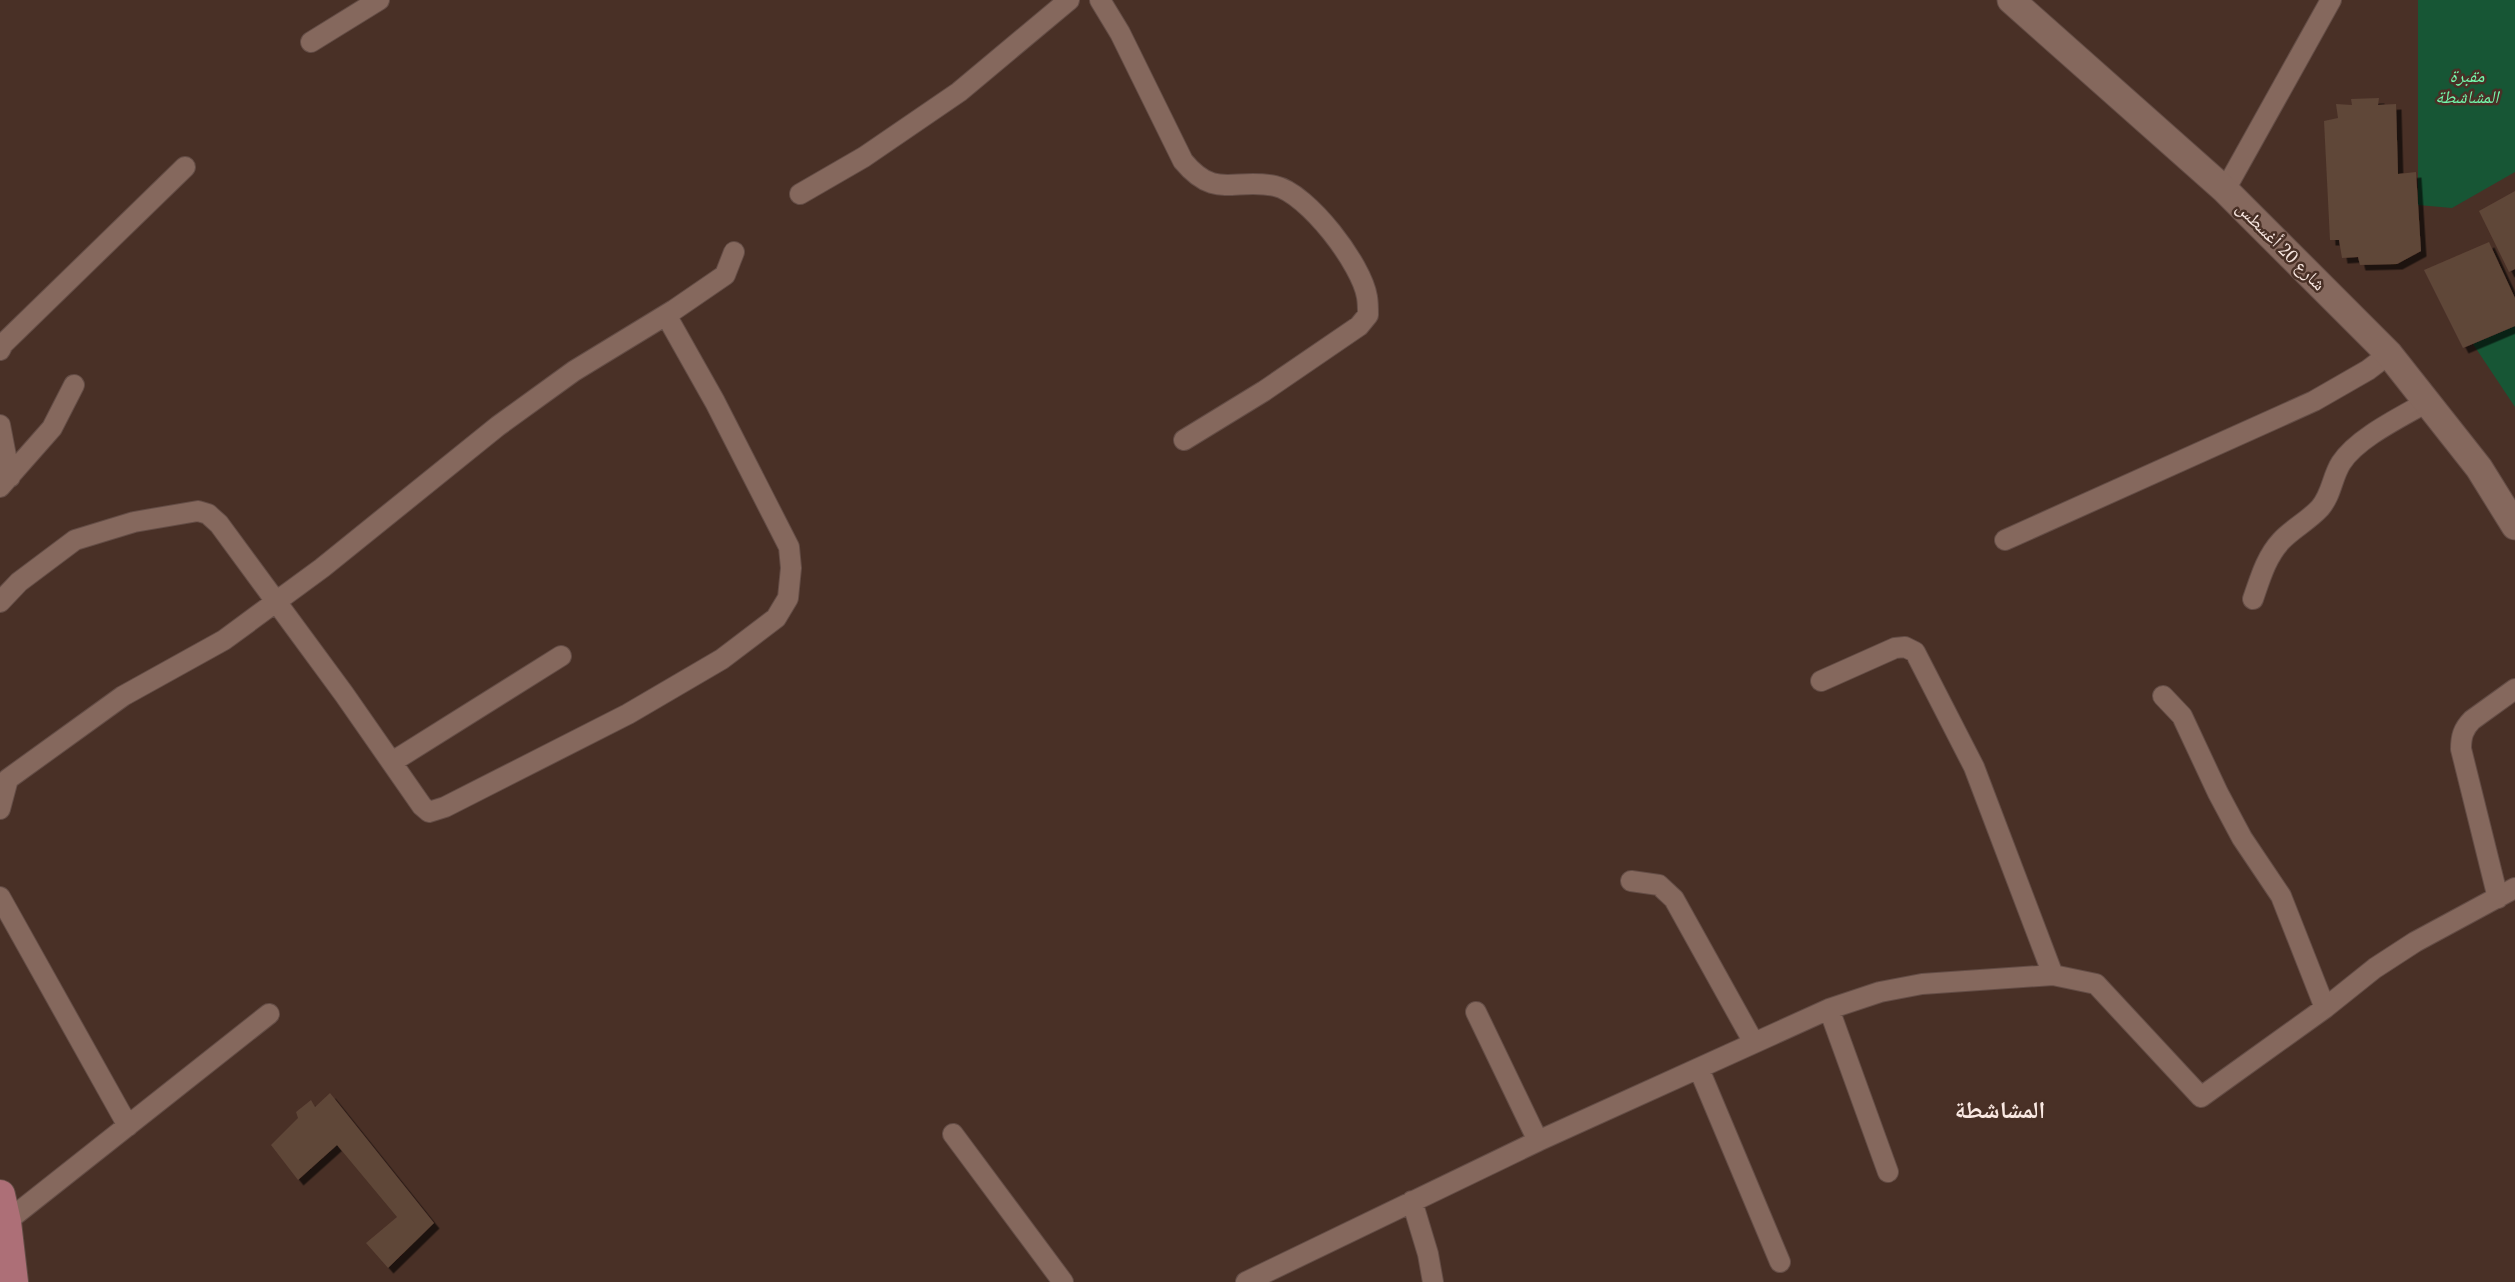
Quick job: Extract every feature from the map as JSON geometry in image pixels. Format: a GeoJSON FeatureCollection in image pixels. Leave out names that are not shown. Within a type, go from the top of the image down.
{"type":"FeatureCollection","features":[{"type":"Feature","properties":{"kind":"main road"},"geometry":{"type":"LineString","coordinates":[[3,1209],[14,1282]]}},
{"type":"Feature","properties":{"kind":"street"},"geometry":{"type":"LineString","coordinates":[[311,42],[379,0]]}},
{"type":"Feature","properties":{"kind":"street"},"geometry":{"type":"LineString","coordinates":[[800,194],[864,157],[959,92],[1069,0]]}},
{"type":"Feature","properties":{"kind":"street"},"geometry":{"type":"LineString","coordinates":[[1100,0],[1120,33],[1183,161],[1192,172],[1205,182],[1221,186],[1277,186],[1302,200],[1340,243],[1367,295],[1368,315],[1359,326],[1264,391],[1184,440]]}},
{"type":"Feature","properties":{"kind":"street","name":"شارع 20 أغسطس"},"geometry":{"type":"LineString","coordinates":[[2011,0],[2225,190],[2389,354],[2479,468],[2515,526]]}},
{"type":"Feature","properties":{"kind":"street"},"geometry":{"type":"LineString","coordinates":[[2225,190],[2331,0]]}},
{"type":"Feature","properties":{"kind":"street"},"geometry":{"type":"LineString","coordinates":[[0,350],[3,344],[185,167]]}},
{"type":"Feature","properties":{"kind":"street"},"geometry":{"type":"LineString","coordinates":[[0,809],[4,778],[123,696],[224,640],[322,568],[517,412],[574,371],[666,315],[725,275],[734,252]]}},
{"type":"Feature","properties":{"kind":"street"},"geometry":{"type":"LineString","coordinates":[[0,602],[19,582],[75,540],[134,522],[198,511],[208,514],[219,524],[277,601],[422,806],[429,812],[436,810],[628,714],[722,659],[776,618],[788,598],[789,547],[715,402],[666,315]]}},
{"type":"Feature","properties":{"kind":"street"},"geometry":{"type":"LineString","coordinates":[[2005,540],[2314,401],[2368,370],[2389,354]]}},
{"type":"Feature","properties":{"kind":"street"},"geometry":{"type":"LineString","coordinates":[[5,482],[52,428],[74,385]]}},
{"type":"Feature","properties":{"kind":"street"},"geometry":{"type":"LineString","coordinates":[[2253,599],[2268,558],[2280,542],[2320,508],[2333,487],[2339,466],[2348,453],[2386,426],[2427,402]]}},
{"type":"Feature","properties":{"kind":"street"},"geometry":{"type":"LineString","coordinates":[[0,424],[5,482]]}},
{"type":"Feature","properties":{"kind":"street"},"geometry":{"type":"LineString","coordinates":[[1821,681],[1895,648],[1905,648],[1915,652],[1974,767],[2053,975]]}},
{"type":"Feature","properties":{"kind":"street"},"geometry":{"type":"LineString","coordinates":[[392,762],[561,656]]}},
{"type":"Feature","properties":{"kind":"street"},"geometry":{"type":"LineString","coordinates":[[1246,1282],[1538,1141],[1829,1009],[1880,992],[1922,984],[2053,975],[2096,984],[2201,1097],[2325,1008],[2374,968],[2415,942],[2507,893],[2461,749],[2461,736],[2472,720],[2515,689]]}},
{"type":"Feature","properties":{"kind":"street"},"geometry":{"type":"LineString","coordinates":[[2163,696],[2182,716],[2242,838],[2281,896],[2325,1008]]}},
{"type":"Feature","properties":{"kind":"street"},"geometry":{"type":"LineString","coordinates":[[1631,881],[1659,885],[1674,899],[1754,1043]]}},
{"type":"Feature","properties":{"kind":"street"},"geometry":{"type":"LineString","coordinates":[[0,897],[128,1126]]}},
{"type":"Feature","properties":{"kind":"street"},"geometry":{"type":"LineString","coordinates":[[1829,1009],[1888,1172]]}},
{"type":"Feature","properties":{"kind":"street"},"geometry":{"type":"LineString","coordinates":[[1476,1012],[1538,1141]]}},
{"type":"Feature","properties":{"kind":"street"},"geometry":{"type":"LineString","coordinates":[[3,1209],[128,1126],[269,1014]]}},
{"type":"Feature","properties":{"kind":"street"},"geometry":{"type":"LineString","coordinates":[[1699,1069],[1780,1262]]}},
{"type":"Feature","properties":{"kind":"street"},"geometry":{"type":"LineString","coordinates":[[952,1134],[1063,1282]]}},
{"type":"Feature","properties":{"kind":"street"},"geometry":{"type":"LineString","coordinates":[[1412,1201],[1434,1282]]}},
{"type":"Feature","properties":{"kind":"green space","name":"مقبرة المشاشطة"},"geometry":{"type":"Polygon","coordinates":[[[2418,0],[2515,0],[2515,172],[2452,208],[2418,205],[2418,0]]]}},
{"type":"Feature","properties":{"kind":"green space"},"geometry":{"type":"Polygon","coordinates":[[[2515,326],[2515,407],[2473,344],[2515,326]]]}},
{"type":"Feature","properties":{"kind":"building"},"geometry":{"type":"Polygon","coordinates":[[[2379,98],[2378,105],[2396,104],[2398,174],[2416,172],[2421,251],[2397,264],[2360,265],[2358,257],[2342,258],[2339,240],[2330,240],[2324,121],[2338,118],[2336,104],[2352,105],[2351,99],[2379,98]]]}},
{"type":"Feature","properties":{"kind":"building"},"geometry":{"type":"Polygon","coordinates":[[[2515,191],[2515,269],[2509,272],[2479,211],[2515,191]]]}},
{"type":"Feature","properties":{"kind":"building"},"geometry":{"type":"Polygon","coordinates":[[[2489,242],[2515,298],[2515,326],[2463,348],[2424,270],[2489,242]]]}},
{"type":"Feature","properties":{"kind":"building"},"geometry":{"type":"Polygon","coordinates":[[[330,1093],[434,1223],[388,1268],[366,1243],[397,1217],[337,1145],[298,1180],[271,1145],[298,1118],[296,1112],[311,1100],[315,1107],[330,1093]]]}},
{"type":"Feature","properties":{"kind":"district","name":"المشاشطة"},"geometry":{"type":"Point","coordinates":[2000,1110]}}]}
